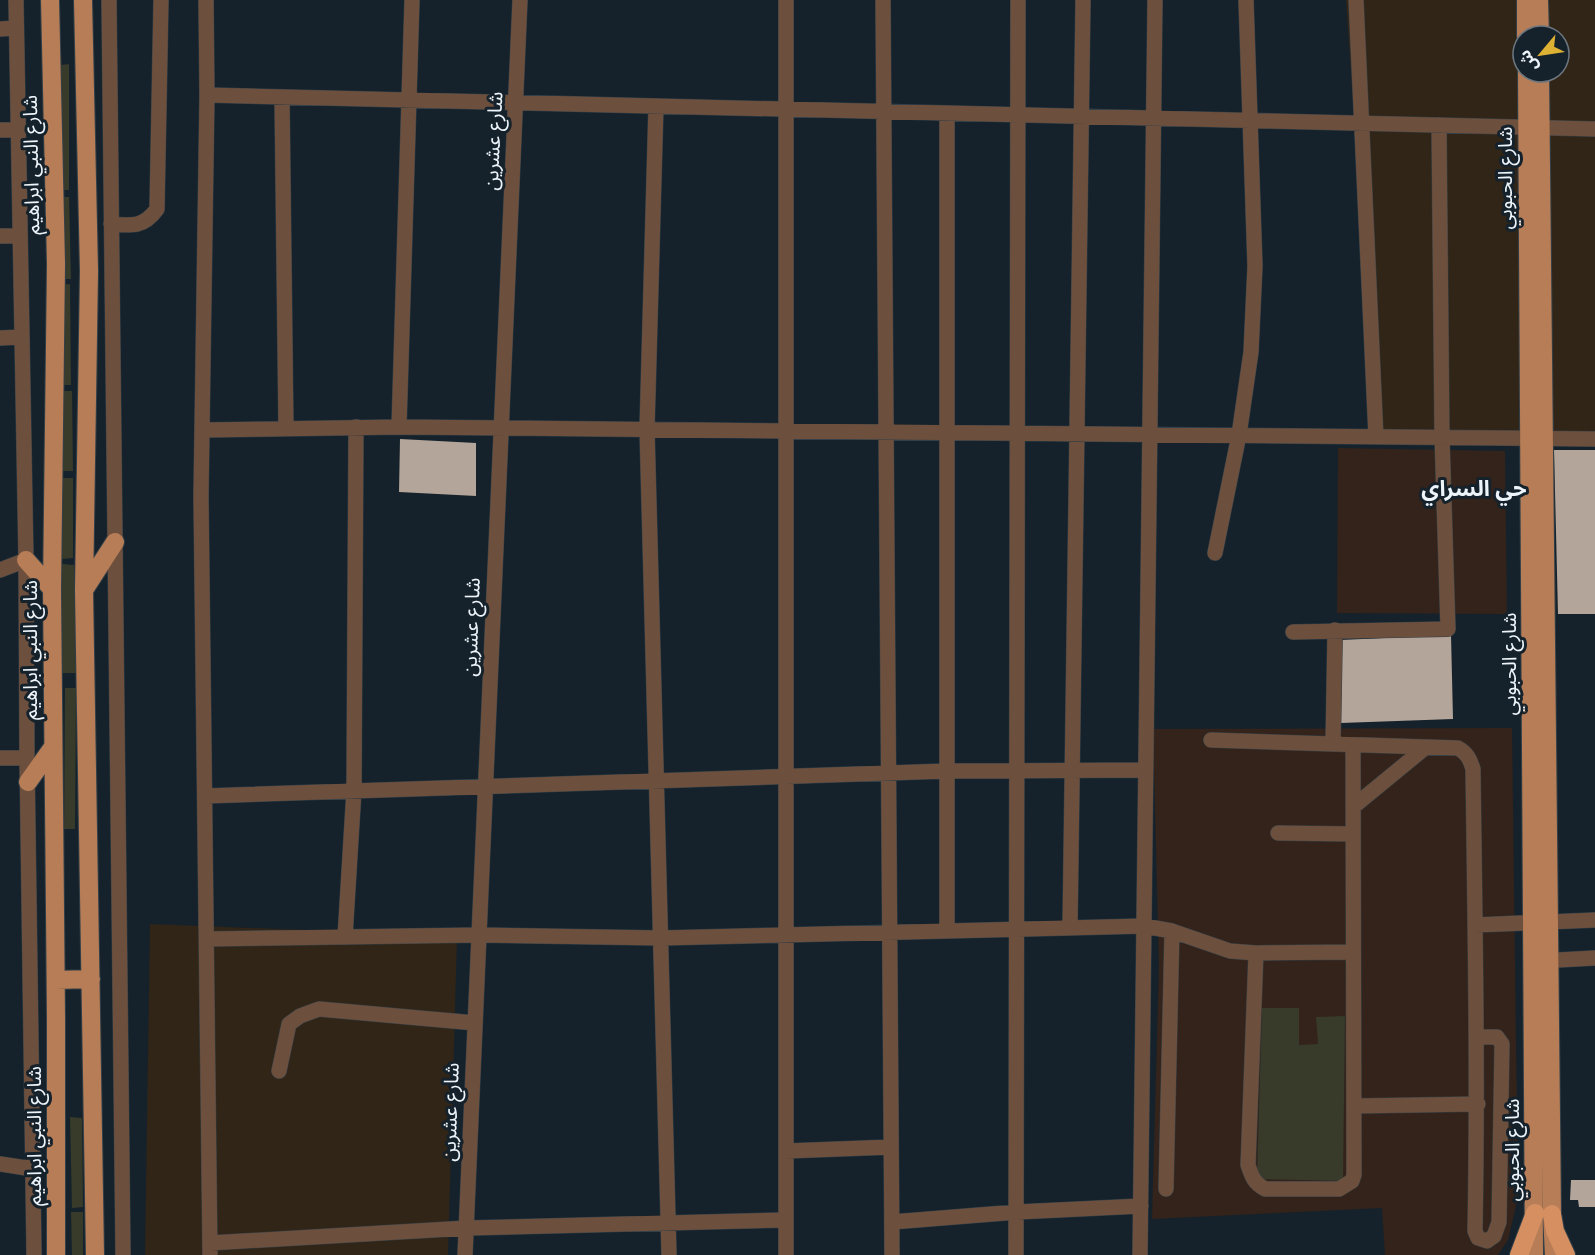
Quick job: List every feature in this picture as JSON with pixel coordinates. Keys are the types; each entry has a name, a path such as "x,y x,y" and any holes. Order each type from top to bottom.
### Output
{"highway":[{"path":"1520,1255 1543,1214 1566,1255"}],"main road":[{"path":"38,0 42,133 56,264"},
{"name":"شارع النبي ابراهيم","path":"50,0 56,264 52,589 56,1255"},
{"path":"83,0 89,272"},
{"path":"95,0 84,590 96,1255"},
{"path":"1526,0 1526,24"},
{"path":"1539,0 1540,24"},
{"name":"شارع الحبوبي","path":"1529,84 1534,127 1543,1214 1534,1255"},
{"name":"شارع الحبوبي","path":"1534,127 1539,84"},
{"path":"84,590 115,542"},
{"path":"26,560 52,589"},
{"path":"28,782 53,747"},
{"path":"56,980 91,979"},
{"path":"1543,1214 1554,1255"}],"street":[{"path":"16,0 26,560 34,1255"},
{"path":"109,0 123,1255"},
{"path":"111,224 132,226 149,220 158,209 161,0"},
{"path":"206,0 207,95 202,430 210,1249 467,1228 786,1220"},
{"path":"399,427 412,0"},
{"name":"شارع عشرين","path":"465,1255 520,0"},
{"path":"786,0 786,1255"},
{"path":"883,0 892,1255"},
{"path":"1016,1255 1018,0"},
{"path":"1070,928 1083,0"},
{"path":"1140,1255 1155,0"},
{"path":"1215,553 1239,435 1251,352 1255,266 1246,0"},
{"path":"1356,0 1376,437"},
{"path":"0,28 16,28"},
{"path":"207,95 1595,129"},
{"path":"282,97 286,429"},
{"path":"656,106 647,429 669,1255"},
{"path":"947,113 947,931"},
{"path":"1293,632 1448,629 1442,437 1439,125"},
{"path":"0,130 18,130"},
{"path":"0,236 20,236"},
{"path":"0,338 21,337"},
{"path":"345,937 354,790 356,427"},
{"path":"202,430 399,427 1595,439"},
{"path":"0,570 26,560"},
{"path":"1333,744 1335,630"},
{"path":"1211,740 1458,748 1471,760 1473,769 1476,1037 1478,1104 1475,1231 1478,1238 1487,1241 1494,1236 1499,1222 1502,1044 1497,1038 1476,1037"},
{"path":"1256,953 1248,1165 1252,1177 1256,1184 1265,1189 1339,1189 1352,1181 1354,1175 1353,745"},
{"path":"1353,807 1426,747"},
{"path":"0,758 27,758"},
{"path":"205,795 1017,769 1146,770"},
{"path":"1278,833 1353,834"},
{"path":"1475,925 1595,920"},
{"path":"207,939 479,935 661,938 1144,926 1172,931 1230,951 1353,952"},
{"path":"1166,1189 1172,931"},
{"path":"1541,961 1595,958"},
{"path":"279,1071 289,1024 300,1016 318,1009 475,1023"},
{"path":"1354,1106 1478,1104"},
{"path":"786,1151 891,1147"},
{"path":"0,1164 33,1169"},
{"path":"892,1222 1017,1212 1141,1206"}],"shaded area":[{"path":"1346,0 1595,0 1595,437 1375,429"},
{"path":"1338,448 1505,451 1507,614 1337,613"},
{"path":"1512,728 1518,1197 1508,1240 1498,1255 1385,1255 1382,1208 1152,1219 1159,966 1153,729"},
{"path":"150,924 457,936 448,1255 145,1255"}],"green space":[{"path":"69,64 69,190 60,190 61,65"},
{"path":"60,197 69,197 71,279 60,279"},
{"path":"70,284 71,385 60,385 60,285"},
{"path":"61,391 72,391 73,471 61,471"},
{"path":"62,478 73,478 73,558 62,559"},
{"path":"62,564 74,565 76,673 62,673"},
{"path":"65,688 76,688 75,829 64,829"},
{"path":"1262,1008 1299,1008 1299,1045 1318,1044 1316,1017 1345,1016 1343,1181 1257,1179"},
{"path":"70,1117 82,1118 83,1207 72,1208"},
{"path":"71,1212 83,1212 83,1255 72,1255"}],"building":[{"path":"400,439 476,443 476,496 399,492"},
{"path":"1554,450 1595,450 1595,614 1558,614"},
{"path":"1451,635 1453,719 1341,723 1340,640"},
{"path":"1571,1180 1595,1180 1595,1207 1579,1207 1578,1200 1570,1200"}],"district":[{"name":"حي السراي","path":"1474,488"}]}
